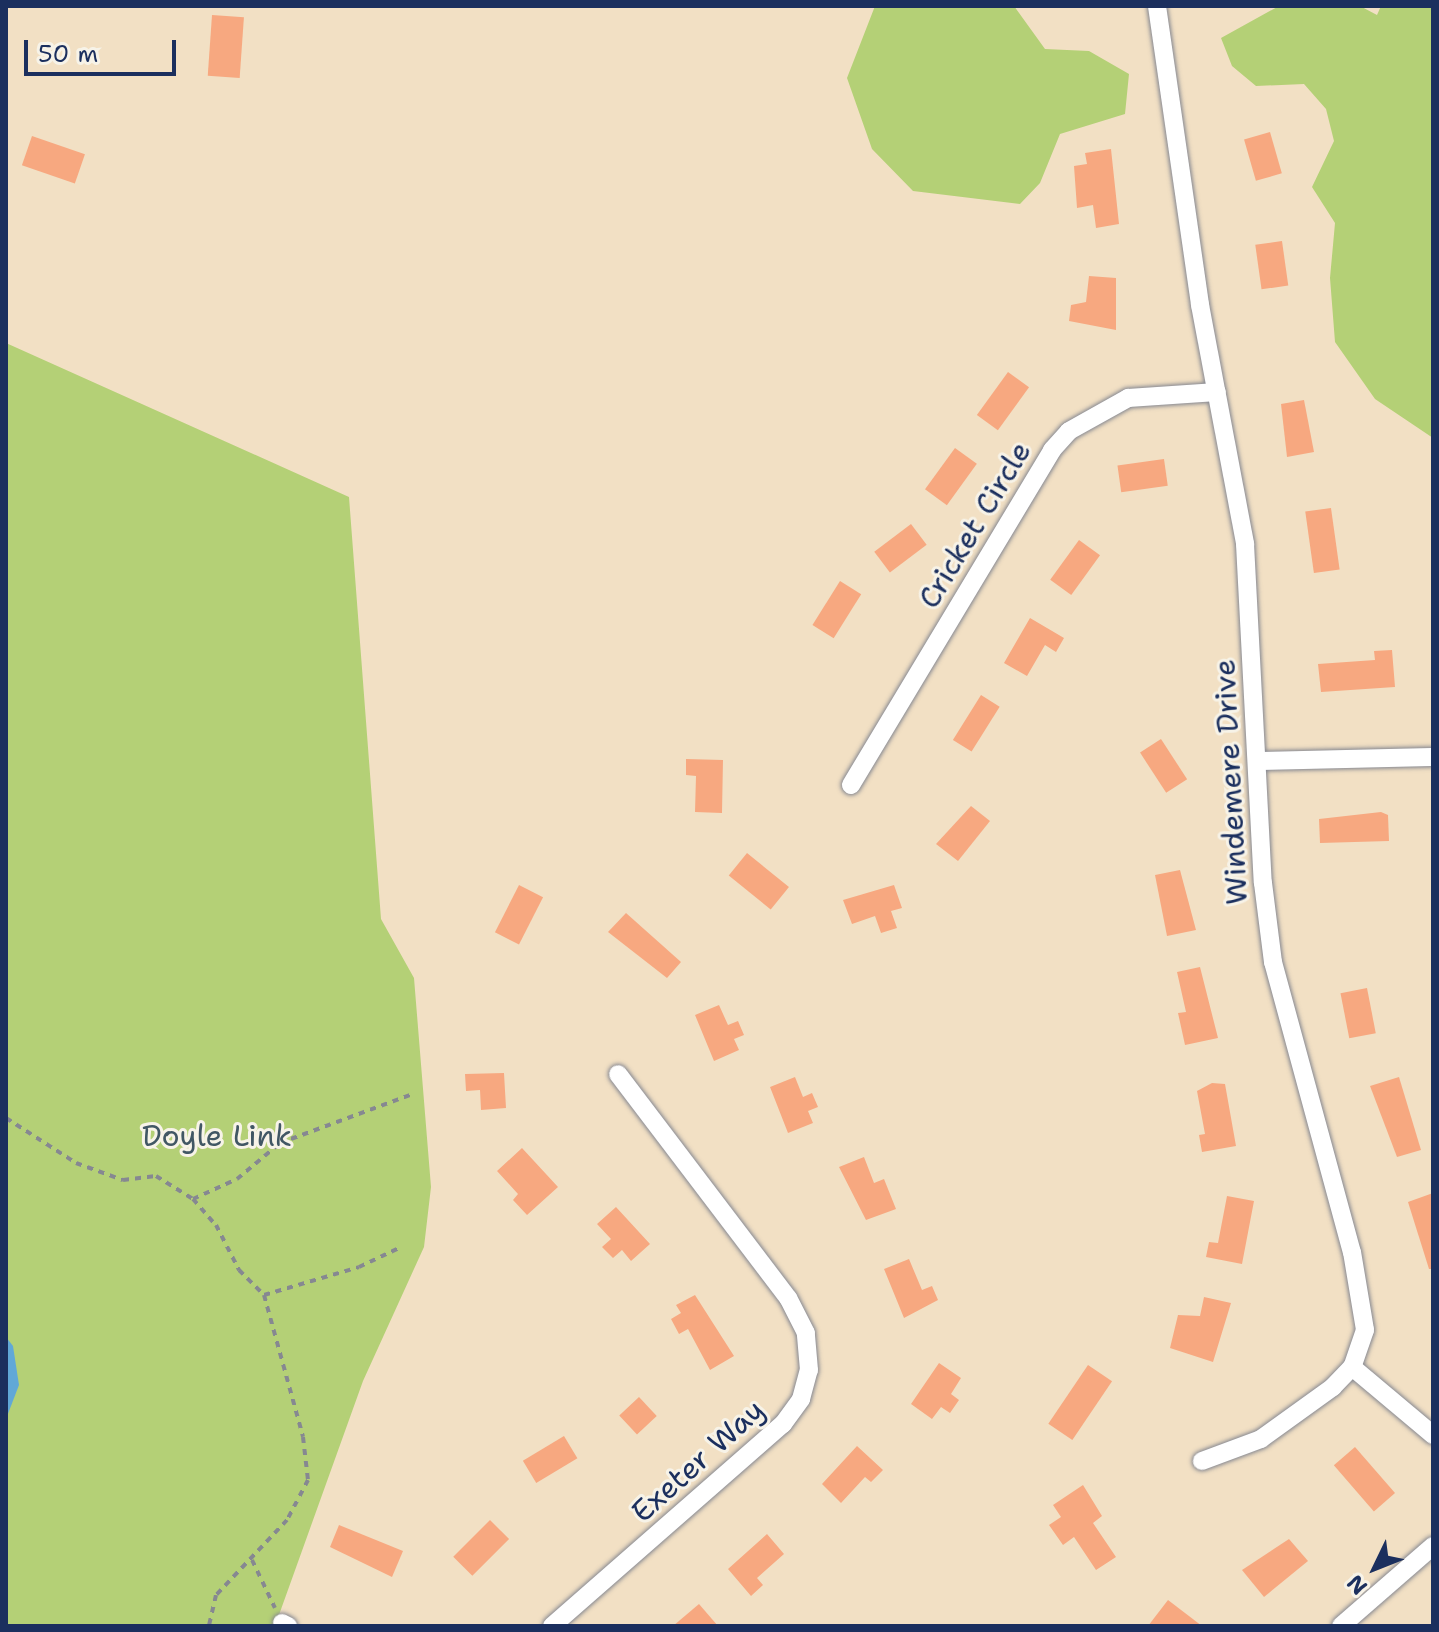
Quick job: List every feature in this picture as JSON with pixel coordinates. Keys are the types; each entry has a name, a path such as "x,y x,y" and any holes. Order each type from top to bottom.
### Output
{"street":[{"name":"Windemere Drive","path":"1157,6 1217,392 1245,544 1259,761 1263,883 1273,962 1362,1296 1364,1341 1352,1367"},
{"name":"Cricket Circle","path":"851,785 1052,450 1069,431 1128,398 1217,392"},
{"path":"1259,761 1433,757"},
{"name":"Exeter Way","path":"552,1626 783,1424 801,1399 809,1370 806,1333 788,1298 618,1074"},
{"path":"1202,1461 1261,1439 1352,1367 1433,1435"},
{"path":"1341,1626 1433,1546"}],"path":[{"path":"193,1199 237,1179 280,1143 410,1095"},
{"path":"6,1118 76,1163 123,1180 156,1176 193,1199 216,1225 239,1270 264,1295 303,1437 308,1480 287,1520 216,1595 209,1626"},
{"path":"264,1295 359,1267 399,1248"},
{"path":"252,1560 285,1624"}],"green space":[{"path":"875,6 1014,6 1045,49 1089,51 1129,74 1125,114 1060,134 1040,183 1020,204 913,191 872,149 847,78"},
{"path":"1279,6 1360,6 1377,15 1381,6 1433,6 1433,438 1375,399 1335,342 1330,278 1335,223 1312,187 1334,141 1326,109 1304,84 1256,86 1232,66 1221,38"},
{"name":"Doyle Link","path":"6,343 349,497 381,919 414,978 431,1187 424,1247 363,1381 275,1626 6,1626"}],"water":[{"path":"6,1337 13,1346 19,1385 6,1419"}],"building":[{"path":"212,15 244,17 240,78 208,76"},
{"path":"1270,132 1282,173 1256,181 1244,139"},
{"path":"32,136 85,154 75,184 22,165"},
{"path":"1111,149 1119,224 1096,228 1093,205 1077,208 1074,166 1087,164 1085,153"},
{"path":"1282,241 1288,286 1262,289 1255,245"},
{"path":"1089,276 1116,278 1116,330 1069,321 1071,305 1086,302"},
{"path":"1008,372 1029,387 998,430 977,415"},
{"path":"1304,400 1314,452 1287,457 1281,404"},
{"path":"955,448 977,464 947,505 925,489"},
{"path":"1164,459 1168,486 1121,492 1117,466"},
{"path":"1331,508 1340,569 1314,573 1305,512"},
{"path":"911,524 927,545 890,572 874,552"},
{"path":"1079,540 1100,555 1071,595 1050,580"},
{"path":"840,581 861,594 834,638 812,625"},
{"path":"1030,618 1064,638 1056,652 1045,645 1027,676 1004,663"},
{"path":"1392,650 1395,687 1321,692 1318,664 1375,660 1374,651"},
{"path":"981,695 1000,707 972,752 953,740"},
{"path":"1161,739 1187,779 1166,793 1140,753"},
{"path":"686,759 723,760 722,813 695,812 696,776 686,775"},
{"path":"971,806 990,821 958,861 936,844"},
{"path":"1381,812 1388,815 1389,841 1320,843 1319,819"},
{"path":"747,853 789,887 771,910 729,876"},
{"path":"1180,870 1196,930 1167,936 1155,875"},
{"path":"519,885 543,897 519,944 495,932"},
{"path":"894,885 902,908 891,911 897,928 881,933 875,916 852,924 843,900"},
{"path":"626,913 681,962 667,978 608,932"},
{"path":"1200,967 1218,1038 1185,1045 1178,1013 1186,1012 1177,972"},
{"path":"1367,988 1376,1033 1349,1038 1340,993"},
{"path":"719,1005 728,1025 738,1021 744,1035 734,1039 739,1050 714,1061 695,1015"},
{"path":"504,1073 506,1108 481,1110 480,1090 466,1091 465,1074"},
{"path":"795,1077 803,1097 812,1093 818,1107 808,1111 813,1123 788,1133 770,1087"},
{"path":"1399,1077 1421,1150 1397,1157 1370,1086"},
{"path":"1212,1083 1225,1084 1236,1146 1202,1152 1199,1135 1205,1134 1197,1091"},
{"path":"522,1148 558,1187 527,1215 513,1200 518,1194 497,1171"},
{"path":"864,1157 874,1183 884,1179 896,1209 866,1220 839,1167"},
{"path":"1433,1193 1433,1269 1429,1269 1408,1202"},
{"path":"1227,1196 1254,1201 1242,1264 1206,1257 1209,1242 1218,1243"},
{"path":"616,1207 650,1244 631,1261 622,1250 613,1258 602,1247 611,1239 597,1224"},
{"path":"909,1259 922,1290 932,1286 938,1300 904,1318 884,1269"},
{"path":"695,1295 734,1356 710,1370 688,1329 679,1334 671,1319 681,1313 676,1305"},
{"path":"1204,1297 1231,1303 1213,1362 1170,1348 1178,1315 1200,1316"},
{"path":"939,1363 961,1378 951,1394 959,1400 950,1413 941,1407 932,1419 911,1404"},
{"path":"1088,1365 1112,1381 1072,1440 1048,1424"},
{"path":"639,1397 657,1416 637,1434 619,1415"},
{"path":"564,1436 577,1458 536,1483 523,1461"},
{"path":"857,1446 883,1470 871,1482 865,1477 841,1503 822,1484"},
{"path":"1355,1447 1395,1493 1374,1511 1334,1465"},
{"path":"1083,1485 1102,1516 1093,1523 1116,1557 1096,1570 1074,1537 1063,1545 1049,1525 1061,1517 1053,1505"},
{"path":"490,1520 509,1539 472,1576 453,1557"},
{"path":"339,1525 403,1551 392,1577 330,1547"},
{"path":"767,1534 784,1554 757,1578 763,1585 751,1596 728,1569"},
{"path":"1289,1539 1308,1561 1264,1597 1242,1570"},
{"path":"1168,1600 1202,1626 1148,1626"},
{"path":"699,1604 718,1626 673,1626"}]}
